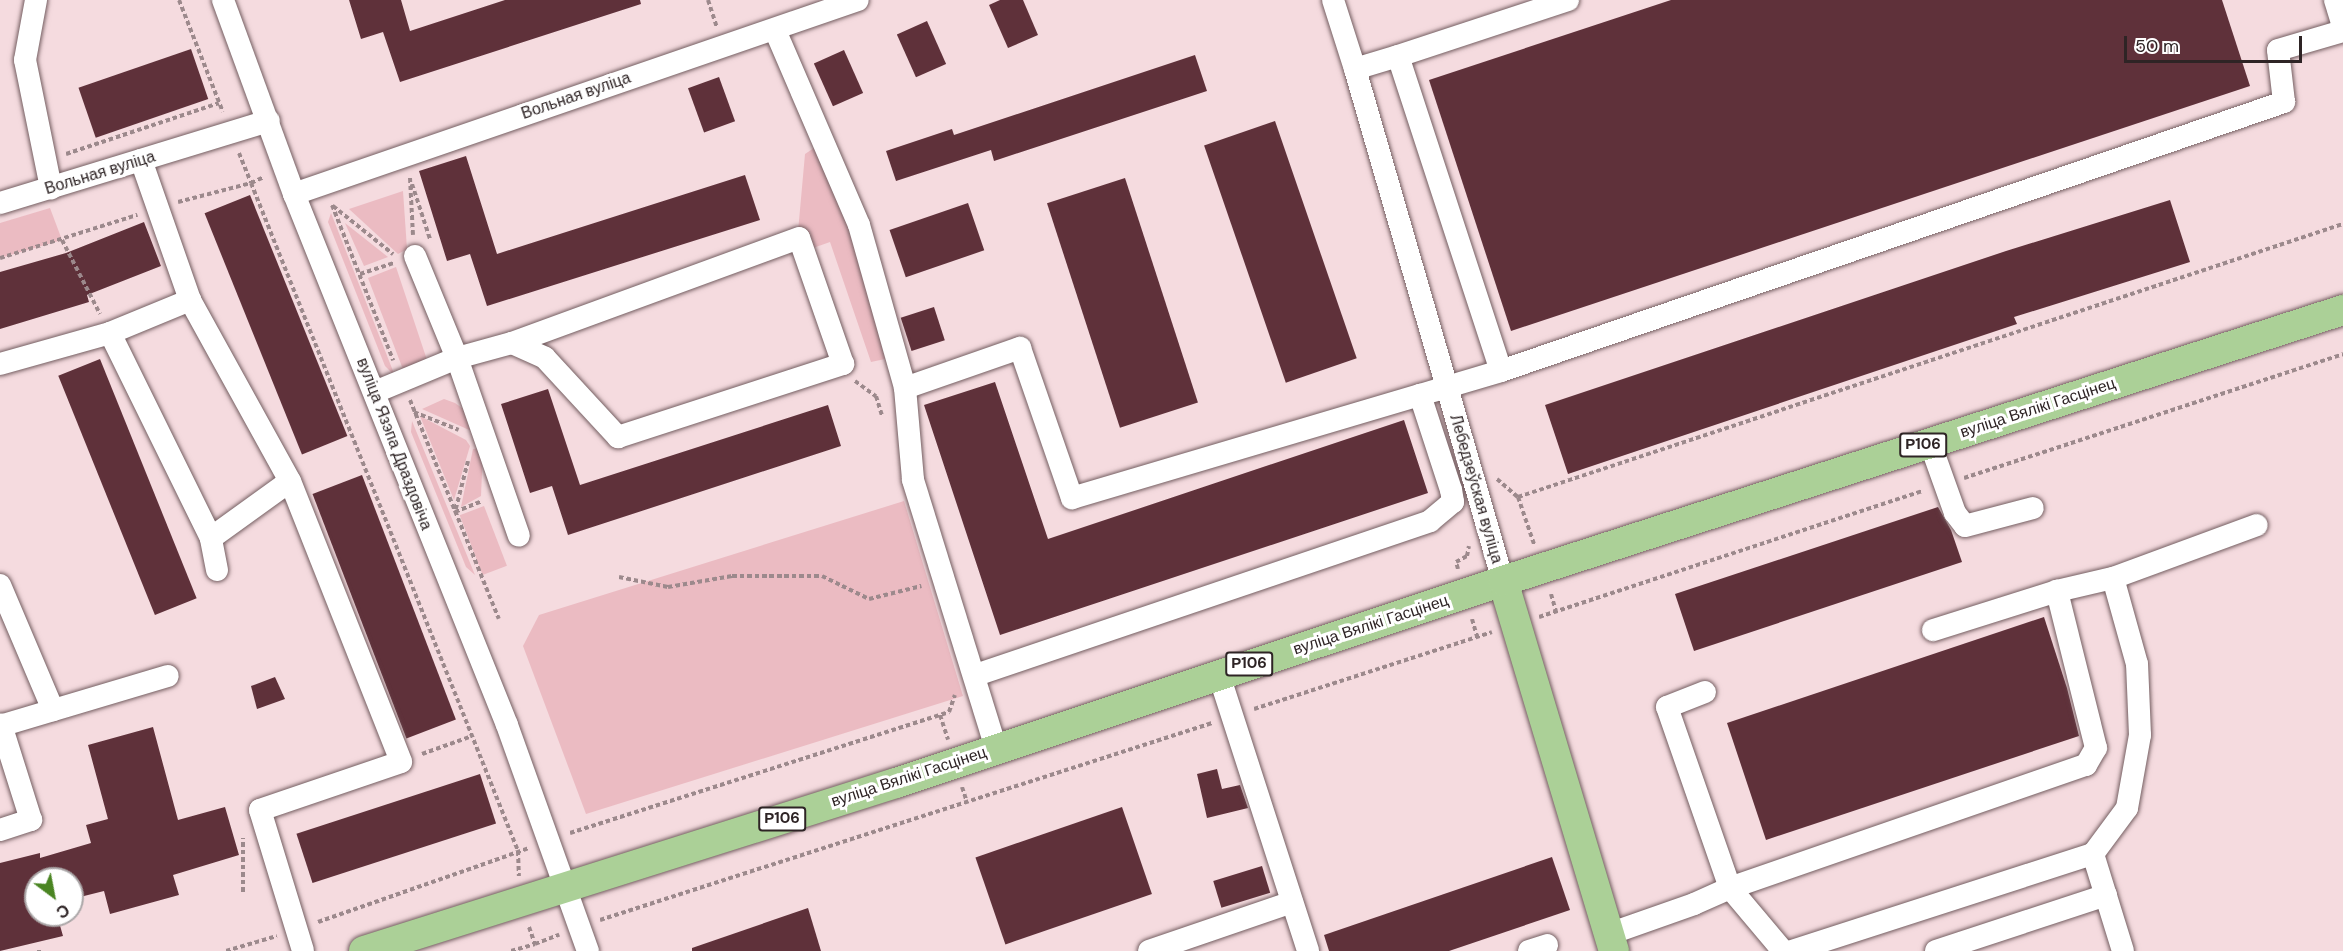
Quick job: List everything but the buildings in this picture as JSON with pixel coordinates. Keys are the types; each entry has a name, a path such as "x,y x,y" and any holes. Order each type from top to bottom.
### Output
{"main road":[{"name":"вуліца Вялікі Гасцінец","path":"364,951 896,783 1503,581 2343,310"},
{"name":"Лебедзеўская вуліца","path":"1503,581 1611,943"}],"street":[{"path":"36,0 24,60 51,188"},
{"name":"вуліца Язэпа Драздовіча","path":"223,0 294,194 507,725 567,887 588,951"},
{"name":"Вольная вуліца","path":"294,194 858,0"},
{"name":"Лебедзеўская вуліца","path":"1333,0 1503,581"},
{"path":"1355,69 1568,0"},
{"path":"905,388 1020,348 1072,498 1501,371 2284,102 2278,50 2343,29 2335,0"},
{"path":"775,30 859,225 905,388 913,480 976,675 996,748"},
{"path":"1398,56 1501,371"},
{"name":"Вольная вуліца","path":"0,203 269,121"},
{"path":"141,160 190,300 290,481 401,762 260,810 300,941"},
{"path":"375,392 457,358 512,343 799,238 843,364 618,436 545,358 512,343"},
{"path":"415,256 457,358 479,439 519,536"},
{"path":"0,364 110,333 190,300"},
{"path":"110,333 210,538 217,570"},
{"path":"976,675 1430,521 1452,502 1451,490 1420,395"},
{"path":"1930,443 1955,513 1965,526 2033,508"},
{"path":"210,538 290,481"},
{"path":"1933,630 2057,591 2113,578 2257,525"},
{"path":"1792,951 2093,854 2127,808 2140,735 2137,663 2113,578"},
{"path":"0,585 53,710"},
{"path":"1611,943 1730,888 2086,765 2096,747 2057,591"},
{"path":"1219,675 1308,951"},
{"path":"0,830 31,820 1,725 168,676"},
{"path":"1706,692 1667,707 1730,888 1783,951"},
{"path":"2093,854 2123,951"},
{"path":"1936,951 2106,896"},
{"path":"1149,951 1292,902"}],"path":[{"path":"46,165 84,147 219,103 179,0"},
{"path":"399,182 410,178"},
{"path":"410,178 434,249 415,256 410,178"},
{"path":"0,258 62,240 158,207 251,183 518,851 300,941 226,951"},
{"path":"315,186 333,206 401,261 360,274"},
{"path":"333,206 344,202"},
{"path":"333,206 499,619"},
{"path":"62,240 110,333"},
{"path":"414,412 479,439 455,512"},
{"path":"455,512 503,493"},
{"path":"619,577 668,587 732,576 822,576 869,599 945,580"},
{"path":"580,926 1515,624"},
{"path":"401,762 472,736"},
{"path":"511,951 535,944"}],"shaded area":[{"path":"814,148 851,221 885,359 871,362 830,242 796,254 805,154"},
{"path":"403,191 407,249 398,254 349,209"},
{"path":"50,208 62,240 0,258 0,223"},
{"path":"331,213 395,376 385,366 328,222"},
{"path":"345,223 388,257 364,266"},
{"path":"396,267 428,363 404,372 368,278"},
{"path":"444,399 466,411 476,433 422,409"},
{"path":"420,416 466,440 470,446 454,500"},
{"path":"412,421 475,575 466,567 411,432"},
{"path":"483,448 481,496 461,507 473,449"},
{"path":"904,501 963,696 586,814 523,646 539,615"},
{"path":"484,506 507,566 483,575 460,515"}]}
